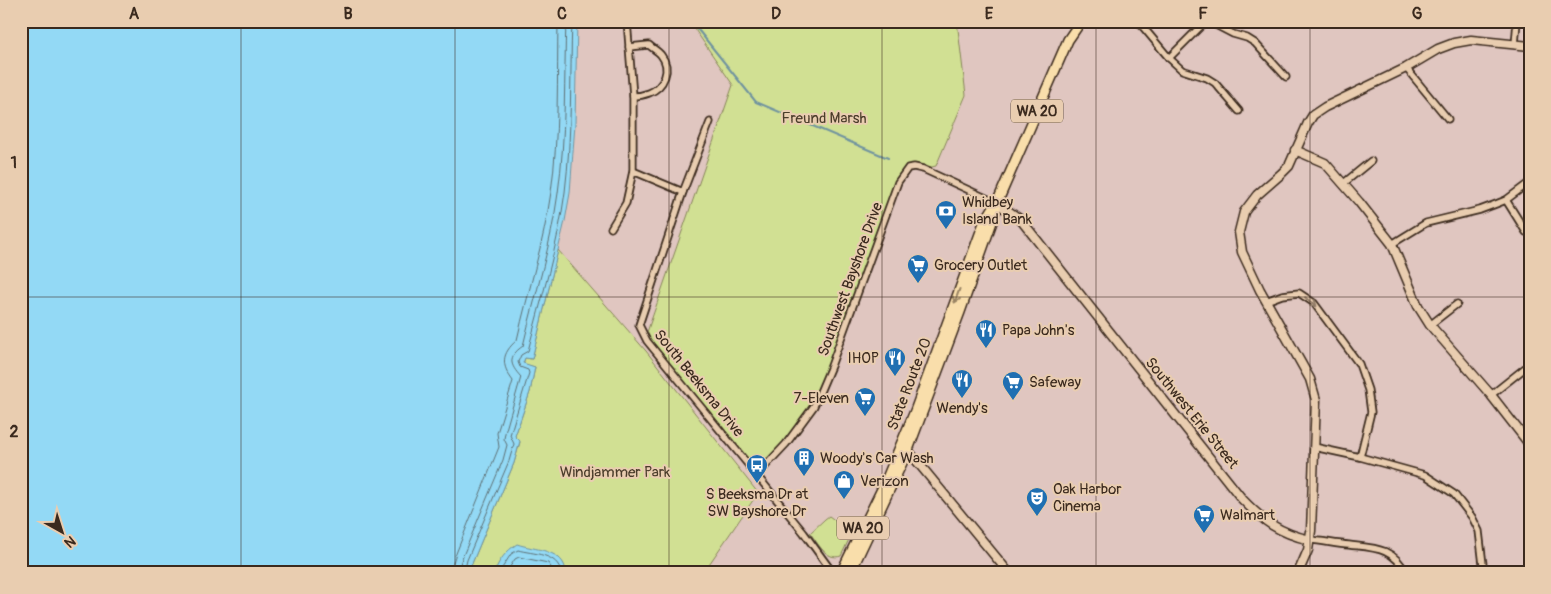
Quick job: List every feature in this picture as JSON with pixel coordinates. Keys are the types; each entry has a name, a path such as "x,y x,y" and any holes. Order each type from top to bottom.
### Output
{"main road":[{"name":"State Route 20","path":"840,573 885,483 904,438 984,223 997,203 1068,40 1081,21"},
{"name":"State Route 20","path":"908,450 966,294 997,203"},
{"name":"WA 20","path":"850,573 908,450"}],"street":[{"path":"612,228 626,203 632,171 633,96 626,21"},
{"path":"1138,21 1169,58 1182,70 1208,78 1215,83 1240,111"},
{"path":"1169,58 1207,21 1255,43 1286,77"},
{"path":"1515,44 1517,21"},
{"path":"1298,573 1306,556 1310,540 1316,400 1313,385 1266,301 1242,252 1240,242 1241,222 1244,212 1250,202 1289,166 1308,123 1313,115 1319,111 1406,68 1446,45 1471,40 1530,46"},
{"path":"629,47 649,45 661,55 668,68 658,87 648,94 633,96"},
{"path":"1406,68 1448,119"},
{"path":"632,171 683,192 710,122"},
{"path":"1295,150 1325,163 1392,244 1418,306 1430,325 1491,395 1530,445"},
{"path":"1344,184 1371,161"},
{"name":"Southwest Bayshore Drive","path":"757,475 786,444 814,406 831,366 898,182 908,168 923,169 997,203"},
{"path":"1392,244 1426,223 1480,210 1506,200 1530,182"},
{"name":"South Beeksma Drive","path":"683,192 639,325 647,341 757,475 833,573"},
{"path":"1506,200 1526,232"},
{"name":"Southwest Erie Street","path":"997,203 1021,220 1242,499 1257,514 1270,525 1287,534 1310,540 1374,547 1389,553 1398,561 1406,573"},
{"path":"1266,301 1282,294 1299,293 1314,302 1359,364 1368,390 1371,412 1360,457"},
{"path":"1430,325 1457,304"},
{"path":"1491,395 1530,364"},
{"path":"904,438 905,447 1008,573"},
{"path":"1314,448 1360,457 1425,475 1454,494 1472,517 1479,531 1484,573"},
{"name":"South Beeksma Drive","path":"829,566 840,573"}],"green space":[{"name":"Freund Marsh","path":"689,21 957,21 966,95 936,166 923,169 914,167 902,175 814,406 757,475 645,338 733,85"},
{"name":"Windjammer Park","path":"558,250 646,351 758,493 703,573 468,573 514,463 520,442 515,436 530,392 535,367 523,364 525,358 532,359"},
{"path":"829,516 852,533 841,556 836,557 827,554 810,533"}],"water":[{"path":"21,21 577,21 575,124 570,193 565,221 532,359 525,358 523,363 535,367 530,392 515,436 520,441 514,463 468,573 21,573"},
{"path":"517,544 540,549 555,555 564,565 566,573 494,573 503,556"}],"waterway":[{"path":"691,21 756,102 888,158"}],"place":[{"name":"Whidbey Island Bank","path":"946,230"},
{"name":"Grocery Outlet","path":"918,284"},
{"name":"Papa John's","path":"986,349"},
{"name":"IHOP","path":"895,377"},
{"name":"Wendy's","path":"962,399"},
{"name":"Safeway","path":"1013,401"},
{"name":"7-Eleven","path":"865,417"},
{"name":"Woody's Car Wash","path":"804,477"},
{"name":"S Beeksma Dr at SW Bayshore Dr","path":"757,484"},
{"name":"Verizon","path":"844,500"},
{"name":"Oak Harbor Cinema","path":"1037,517"},
{"name":"Walmart","path":"1204,534"}]}
